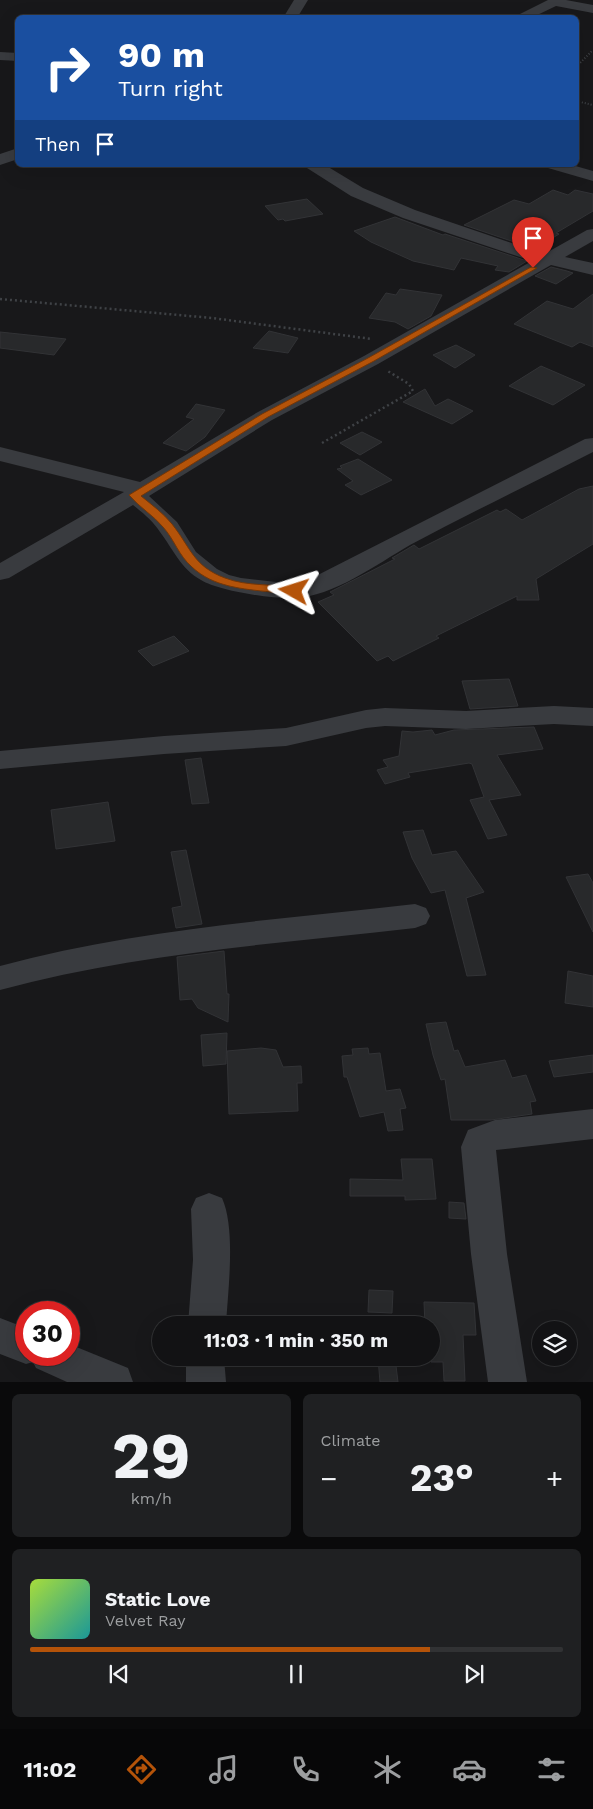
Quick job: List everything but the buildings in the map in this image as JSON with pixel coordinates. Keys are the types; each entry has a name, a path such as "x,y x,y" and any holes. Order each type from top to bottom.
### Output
{"street":[{"path":"292,15 301,0"},
{"path":"525,15 555,1 593,9"},
{"path":"0,56 15,57"},
{"path":"0,160 15,154"},
{"path":"317,167 357,192 391,208 521,252 593,269"},
{"path":"561,167 593,176"},
{"path":"0,573 139,493 265,416 371,360 593,234"},
{"path":"0,454 89,475 139,493 144,501 169,527 195,565 208,574 222,581 241,585 294,591 306,590 329,580 403,540 593,444"},
{"path":"0,760 286,736 366,719 466,720 554,715 593,717"},
{"path":"0,978 47,965 140,948 265,935 349,922 415,916"},
{"path":"508,1382 488,1254 478,1147 480,1140 495,1135 593,1124"},
{"path":"208,1316 211,1260 209,1209"},
{"path":"0,1336 15,1342"},
{"path":"76,1366 114,1382"},
{"path":"205,1366 206,1382"}],"path":[{"path":"579,64 593,50"},
{"path":"579,102 593,105"},
{"path":"0,299 212,318 401,342"},
{"path":"322,443 413,391 409,384 371,360"}],"route":[{"path":"294,591 241,585 222,581 208,574 195,565 169,527 155,512 144,501 134,495 303,394 371,360 533,268"}]}
